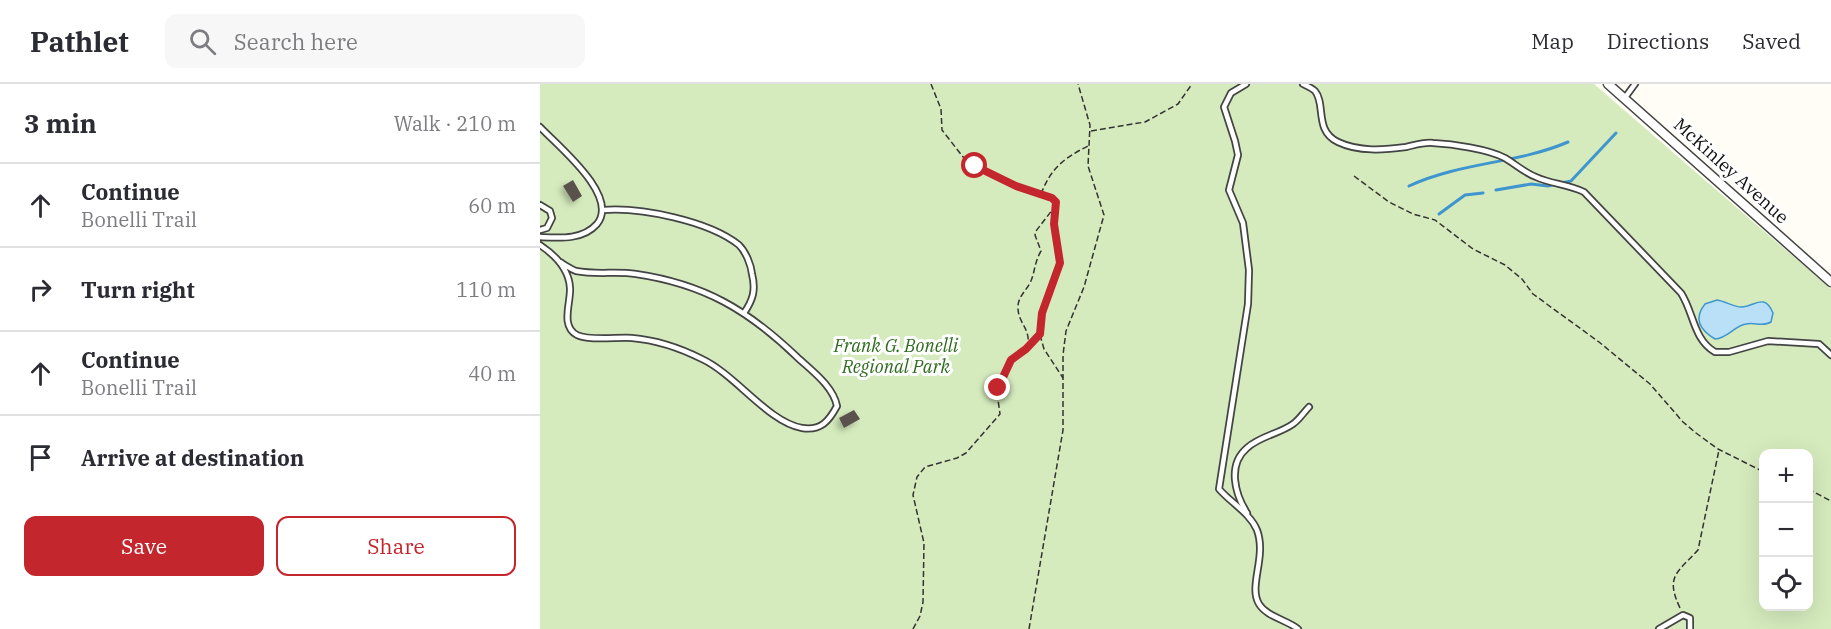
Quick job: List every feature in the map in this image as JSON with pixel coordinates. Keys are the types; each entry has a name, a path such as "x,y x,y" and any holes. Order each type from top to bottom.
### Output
{"street":[{"name":"McKinley Avenue","path":"1608,84 1831,282"}],"lane":[{"path":"1246,84 1231,93 1224,107 1238,155 1229,190 1243,223 1249,270 1248,304 1219,489 1250,518"},
{"path":"1303,84 1314,90 1320,101 1319,111 1322,122 1329,136 1336,142 1377,150 1432,142 1480,150 1503,157 1536,177 1584,192 1681,293 1702,342 1715,352 1729,352 1768,341 1819,344 1831,355"},
{"path":"1624,99 1635,84"},
{"path":"540,127 588,177 599,193 603,210 600,220 590,232 577,236 540,237"},
{"path":"540,205 550,211 552,218 547,228 540,230"},
{"path":"603,210 633,211 690,222 729,238 741,247 748,259 754,287 753,298 744,313"},
{"path":"540,245 552,252 566,272 570,288 567,322 577,335 632,338 686,351 720,369 778,417 792,425 814,429 826,424 837,406 835,396 830,389 777,337 744,313 710,295 674,281 634,273 575,271 560,262"},
{"path":"1298,629 1265,611 1258,603 1255,589 1261,561 1261,544 1257,530 1243,507 1235,483 1235,471 1246,449 1293,424 1309,407"},
{"path":"1659,629 1683,615 1690,618 1690,629"}],"path":[{"path":"931,84 940,109 942,130 967,162 1016,186 1054,200 1056,206 1054,224 1060,263 1042,313 1040,334 1044,349 1062,378"},
{"path":"1029,629 1064,430 1062,378 1066,331 1084,287 1104,215 1088,166 1090,125 1078,84"},
{"path":"1090,132 1145,122 1178,104 1192,84"},
{"path":"1040,195 1062,160 1089,146"},
{"path":"1354,176 1389,202 1413,214 1436,220 1473,249 1504,265 1522,279 1533,294 1599,342 1650,384 1683,422 1718,448 1759,469"},
{"path":"1028,347 1029,334 1019,315 1018,305 1020,296 1031,280 1033,267 1041,251 1035,235 1036,231 1056,206"},
{"path":"913,629 920,616 923,602 924,543 913,495 919,473 925,467 961,456 971,449 1001,410 997,393 1007,365 1040,334"},
{"path":"1683,615 1674,596 1673,582 1675,575 1701,545 1702,528 1719,454 1718,448"},
{"path":"1813,491 1831,501"}],"green space":[{"name":"Frank G. Bonelli Regional Park","path":"540,84 1594,84 1831,289 1831,629 540,629"}],"water":[{"path":"1717,300 1741,307 1759,302 1766,303 1773,313 1771,322 1742,325 1724,337 1715,339 1702,328 1699,315 1705,304"}],"building":[{"path":"573,180 582,196 573,202 563,186"},
{"path":"854,410 860,419 844,428 839,418"}],"waterway":[{"path":"1496,190 1531,184 1548,186 1571,181 1616,133"},
{"path":"1409,186 1448,172 1529,155 1568,142"},
{"path":"1439,214 1465,195 1483,193"}],"route":[{"path":"975,166 1028,191 1052,198 1056,202 1054,224 1060,263 1042,313 1040,334 1007,365 998,388"}]}
